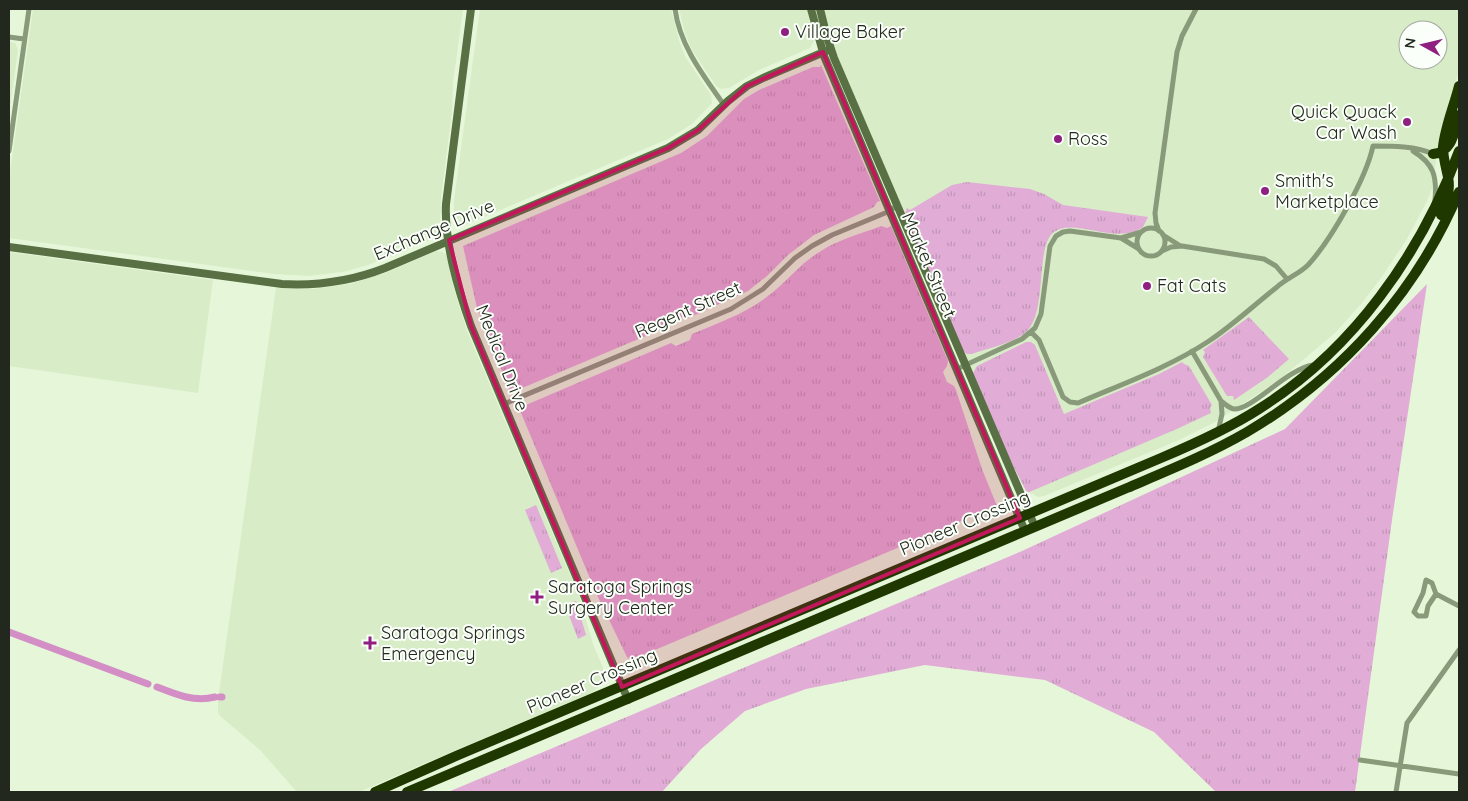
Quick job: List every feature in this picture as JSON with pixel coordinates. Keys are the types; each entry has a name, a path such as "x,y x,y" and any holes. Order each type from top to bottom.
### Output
{"highway":[{"path":"1381,320 1446,205 1448,194 1443,151 1446,132 1459,86"},
{"path":"1433,154 1443,151 1450,144 1459,116"},
{"name":"Pioneer Crossing","path":"375,792 441,762 1025,516 1217,432 1272,400 1316,365 1345,337 1378,299 1409,256 1434,210 1446,173 1459,151"},
{"name":"Pioneer Crossing","path":"407,792 1201,456 1262,423 1294,402 1324,378 1352,352 1381,320 1427,254 1459,192"}],"street":[{"path":"9,151 28,9"},
{"name":"Medical Drive","path":"471,9 446,197 449,240 467,314 628,700"},
{"path":"675,9 686,46 696,65 724,105"},
{"name":"Market Street","path":"811,9 890,211 957,369 1025,516 1036,527"},
{"name":"Market Street","path":"820,9 827,50 897,205 965,364 1025,516 1025,531"},
{"path":"1139,249 1137,240 1153,220 1155,213 1177,52 1182,36 1196,9"},
{"path":"9,37 24,39"},
{"name":"Exchange Drive","path":"9,246 274,283 335,282 385,268 668,148 698,130 734,96 754,82 827,50"},
{"path":"1031,332 1039,340 1063,397 1073,403 1078,402 1157,370 1192,351 1233,324 1287,279 1307,266 1333,231 1364,173 1373,146 1423,150 1439,158 1446,173"},
{"path":"1410,149 1428,162 1434,173 1436,182 1434,210"},
{"name":"Regent Street","path":"504,404 731,309 762,290 795,258 812,246 832,235 890,211 897,205"},
{"path":"1155,213 1156,223 1165,243 1162,251"},
{"path":"1121,238 1152,228 1171,242 1182,246 1264,259 1276,266 1287,279"},
{"path":"957,369 1022,339 1038,324 1050,246 1056,236 1062,232 1070,231 1121,238 1139,249 1143,254 1150,256 1171,247 1182,246"},
{"path":"1192,351 1220,401 1222,414 1217,432"},
{"path":"1220,401 1231,408 1239,408 1261,396 1294,371 1316,365"},
{"path":"1436,594 1428,606 1426,616 1418,616 1414,612 1423,593 1426,580 1432,583 1436,594 1459,606"},
{"path":"1396,792 1407,723 1458,656 1459,650"},
{"path":"1360,760 1459,774"}],"highlighted area":[{"path":"823,52 1020,518 622,687 471,326 449,240 668,148 698,130 747,86"}],"shaded area":[{"path":"33,9 463,9 441,197 440,234 435,238 368,265 343,272 308,276 274,274 9,238 9,179"},
{"path":"480,9 671,9 680,44 686,58 711,95 712,103 692,124 668,139 465,225 459,224 454,218 454,200"},
{"path":"679,9 807,9 814,41 810,48 759,70 729,88 721,89 716,86 692,50 685,33"},
{"path":"823,9 1459,9 1459,70 1438,149 1432,188 1407,239 1361,304 1335,333 1279,380 1215,422 1179,440 1038,497 1027,491 1001,439 838,58"},
{"path":"9,42 15,43 18,50 9,115"},
{"path":"436,251 443,252 446,255 467,331 579,596 593,644 603,668 603,680 593,692 359,792 297,792 260,750 220,716 218,712 218,700 276,288 313,289 350,284 385,273"},
{"path":"9,252 213,280 198,393 9,366"}],"green space":[{"path":"821,65 880,201 874,207 814,235 788,255 767,276 748,291 686,319 680,316 666,322 664,328 660,330 515,391 510,391 477,308 463,246 681,153 707,136 744,99 759,90"},
{"path":"967,182 1030,189 1044,194 1063,205 1148,217 1143,227 1121,234 1073,228 1062,228 1054,232 1048,240 1044,251 1037,311 1032,324 1025,333 1013,340 967,354 962,350 905,214 907,208 910,210 952,185"},
{"path":"881,226 887,228 891,226 948,361 943,372 947,382 954,386 956,390 982,469 997,506 631,660 627,657 596,593 519,408 671,343 676,346 690,340 692,334 731,318 759,302 775,291 813,256 828,247"},
{"path":"1427,284 1392,520 1355,792 1216,792 1154,732 1045,680 925,665 806,689 745,711 701,749 662,792 448,792 1022,551 1285,429"},
{"path":"1249,317 1289,359 1268,377 1234,400 1233,396 1227,396 1203,357 1205,352 1203,350"},
{"path":"1026,342 1031,342 1035,345 1064,414 1159,374 1182,362 1189,366 1212,405 1210,408 1211,413 1027,493 1007,454 973,373 977,366"},
{"path":"536,505 562,568 551,573 525,510"},
{"path":"576,601 586,635 578,639 565,605"}],"waterway":[{"path":"9,632 148,684"},
{"path":"157,687 193,698 215,697"}],"place":[{"name":"Village Baker","path":"785,32"},
{"name":"Quick Quack Car Wash","path":"1407,122"},
{"name":"Ross","path":"1058,139"},
{"name":"Smith's Marketplace","path":"1265,191"},
{"name":"Fat Cats","path":"1147,286"},
{"name":"Saratoga Springs Surgery Center","path":"537,597"},
{"name":"Saratoga Springs Emergency","path":"370,643"}]}
